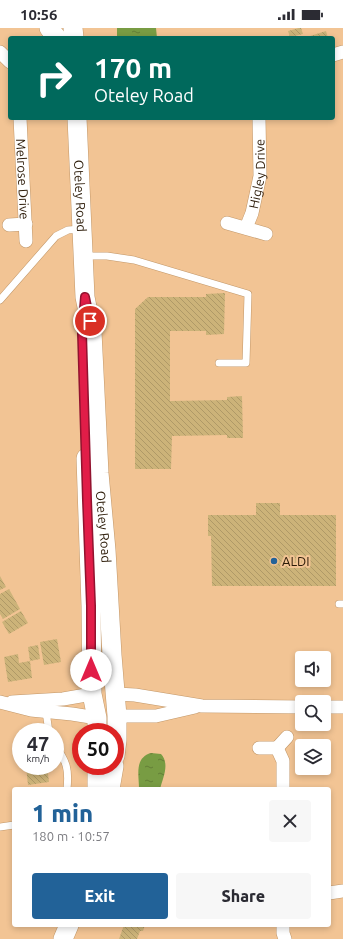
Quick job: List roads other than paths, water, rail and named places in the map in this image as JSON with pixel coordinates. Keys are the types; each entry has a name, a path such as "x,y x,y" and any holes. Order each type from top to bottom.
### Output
{"main road":[{"path":"49,28 55,36"},
{"path":"70,120 79,155"},
{"name":"Oteley Road","path":"77,120 84,256 85,297 82,333 91,606 92,694 97,723"},
{"name":"Oteley Road","path":"85,297 92,332 99,473 106,550 117,723"},
{"path":"92,694 116,694"},
{"path":"101,723 117,716"},
{"path":"97,775 97,787"},
{"path":"110,787 112,775"},
{"path":"63,939 68,927"}],"street":[{"path":"0,52 8,60"},
{"name":"Melrose Drive","path":"20,120 26,241"},
{"name":"Higley Drive","path":"246,228 252,213 260,176 259,120"},
{"name":"Higley Drive","path":"227,223 266,234"},
{"path":"9,225 26,224"},
{"path":"2,703 63,699 92,694"},
{"path":"116,694 135,695 202,706 295,706"},
{"path":"2,703 31,710 72,714 92,723"},
{"path":"117,716 156,716 202,706"},
{"path":"331,707 343,707"},
{"path":"259,748 277,748 287,737"},
{"path":"277,748 283,761 282,787"},
{"path":"331,893 343,892"},
{"path":"283,927 285,939"}],"lane":[{"path":"0,300 56,236 68,230 82,229"},
{"path":"84,256 107,256 134,260 248,294 246,363 219,363"},
{"path":"46,712 48,723"},
{"path":"64,760 68,776 67,787"},
{"path":"0,827 12,825"}],"water":[{"path":"117,28 156,28 157,36 117,36"},
{"path":"151,753 161,754 164,758 165,771 161,787 139,787 138,773 140,763 146,755"}],"place":[{"name":"ALDI","path":"274,561"}]}
